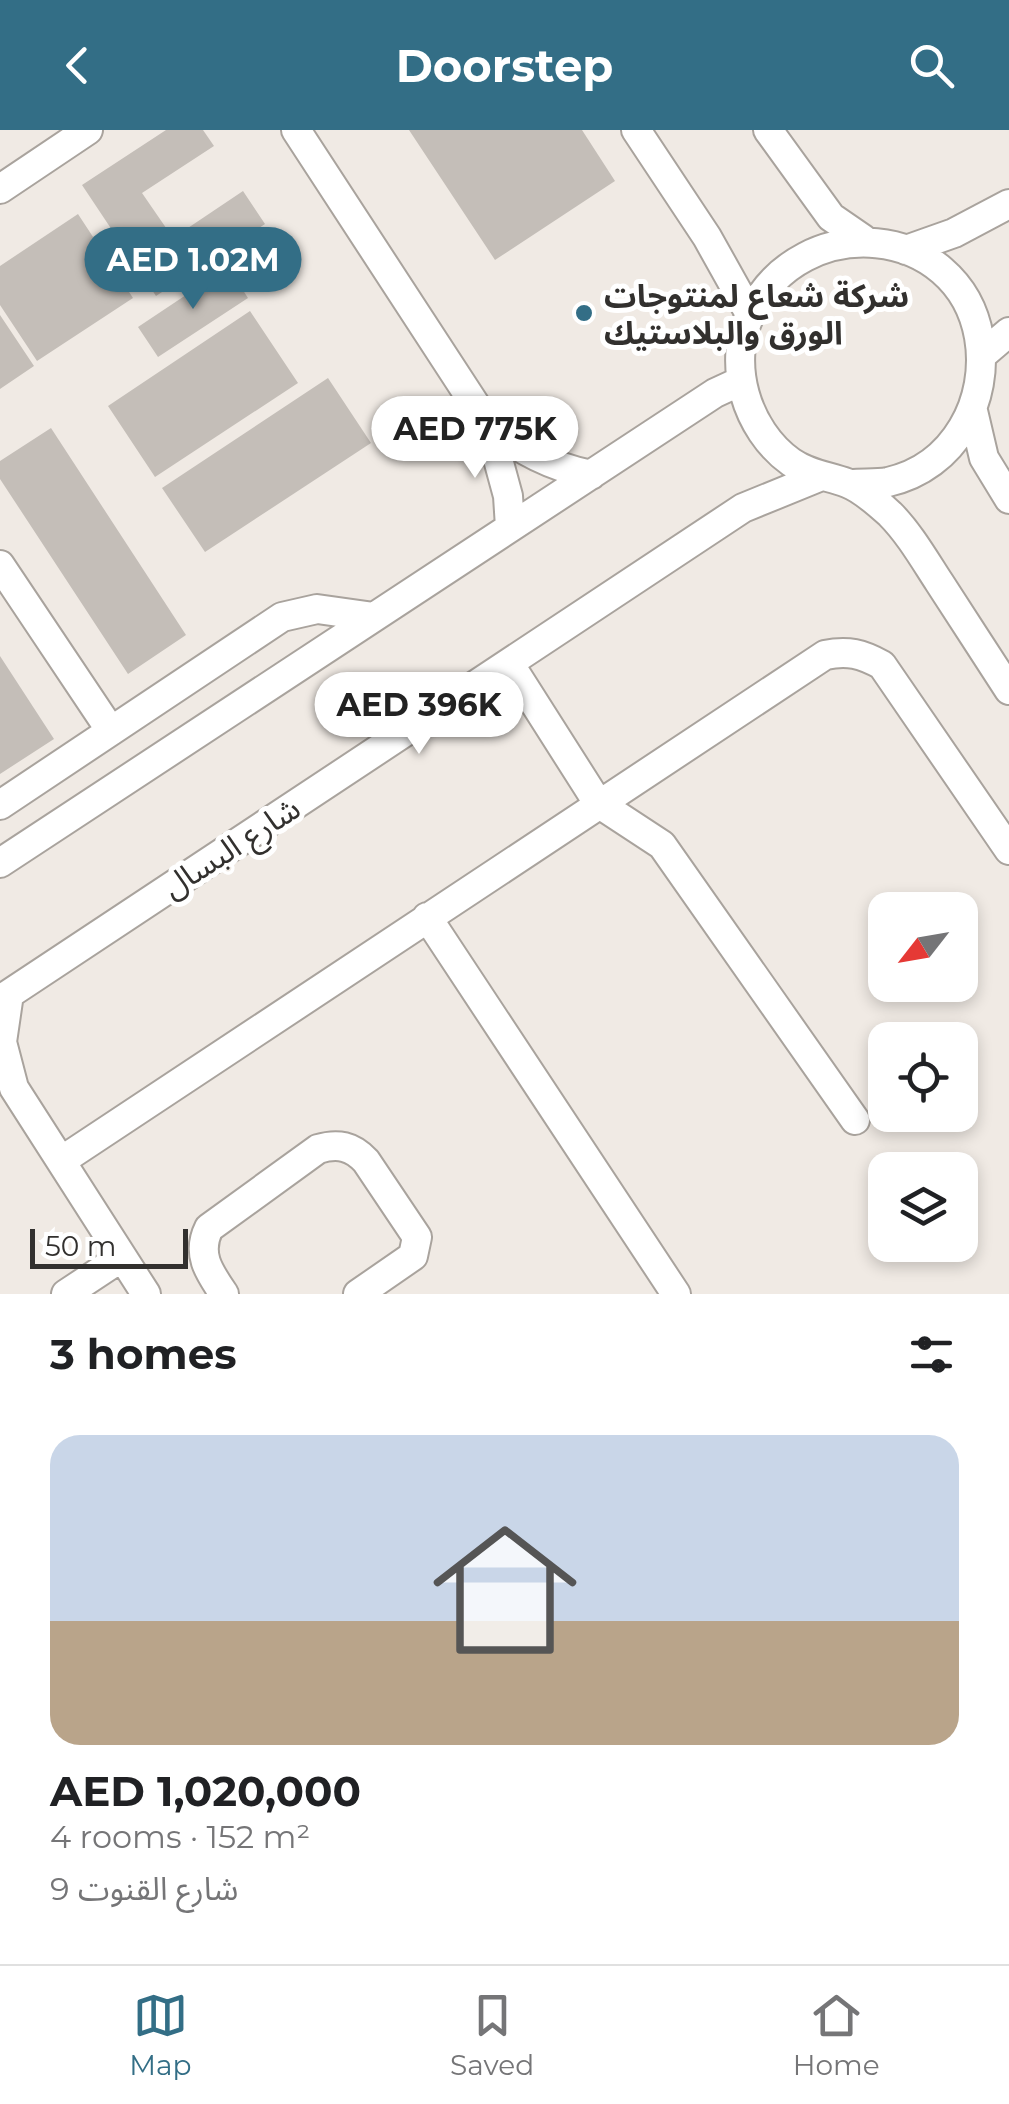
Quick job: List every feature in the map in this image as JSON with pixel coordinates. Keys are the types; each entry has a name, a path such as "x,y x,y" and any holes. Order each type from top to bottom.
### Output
{"street":[{"path":"0,189 88,130"},
{"path":"296,130 489,426 508,496 510,527"},
{"path":"636,130 707,237 750,314"},
{"path":"768,130 831,216 862,240"},
{"path":"906,250 954,233 1009,204"},
{"path":"862,240 906,250 930,263 950,281 978,328 981,384 973,411 953,444 924,468 889,482 851,484 820,477 791,462 768,440 750,412 740,358 750,314 768,284 796,260 828,246 862,240"},
{"path":"982,355 1009,332"},
{"path":"0,863 715,393 742,381"},
{"path":"973,411 984,458 1009,499"},
{"path":"489,426 524,452 557,468 591,475"},
{"name":"شارع البسال","path":"4,997 742,508 820,477"},
{"path":"851,484 890,515 922,556 1009,690"},
{"path":"0,565 111,731"},
{"path":"0,805 282,617 317,609 374,617"},
{"path":"61,1161 825,654 845,651 882,665 1009,850"},
{"path":"509,663 598,803 662,845 854,1120"},
{"path":"427,917 676,1294"},
{"path":"4,997 2,1042 7,1082 146,1294"},
{"path":"224,1294 203,1258 209,1228 318,1150 340,1146 366,1161 417,1237 412,1256 358,1294"},
{"path":"66,1294 122,1257"}],"building":[{"path":"166,130 203,130 214,146 142,193 173,238 243,191 265,224 156,296 82,185"},
{"path":"409,130 582,130 615,181 495,260"},
{"path":"78,214 133,298 37,361 0,305 0,266"},
{"path":"274,240 294,270 266,289 246,258"},
{"path":"228,267 248,298 158,357 138,327"},
{"path":"250,311 298,383 155,477 108,406"},
{"path":"0,315 34,366 0,389"},
{"path":"328,378 371,443 205,552 162,488"},
{"path":"51,428 186,635 128,674 0,479 0,461"},
{"path":"0,656 54,739 0,774"}],"place":[{"name":"شركة شعاع لمنتوجات الورق والبلاستيك","path":"584,313"}]}
